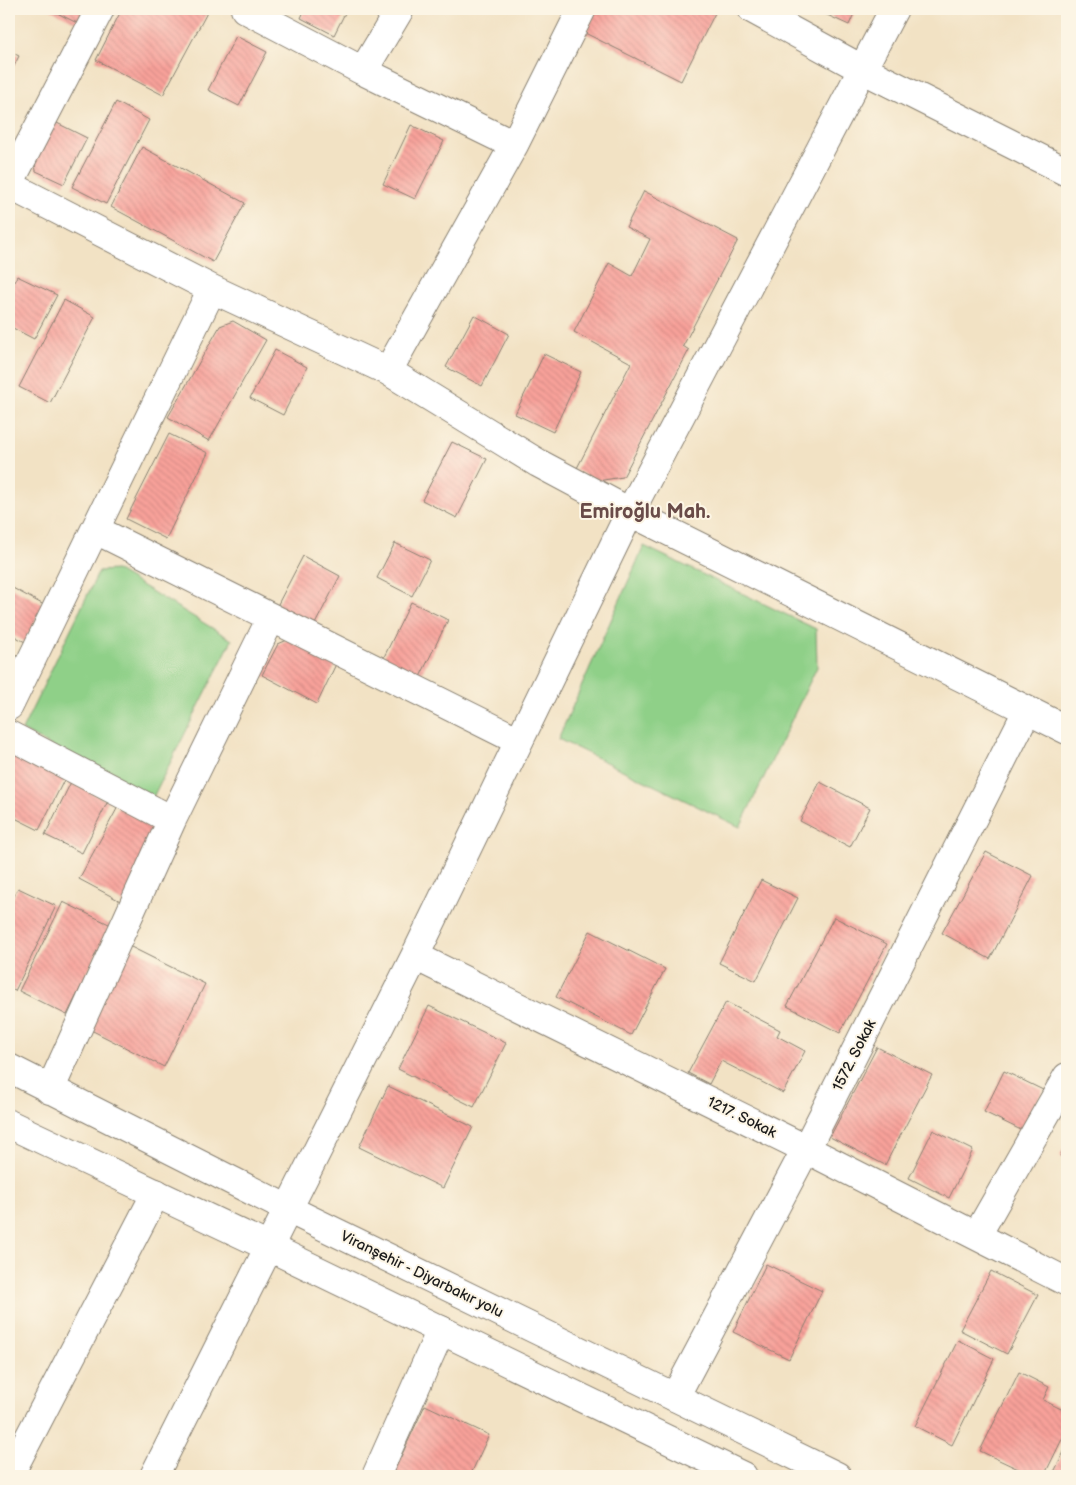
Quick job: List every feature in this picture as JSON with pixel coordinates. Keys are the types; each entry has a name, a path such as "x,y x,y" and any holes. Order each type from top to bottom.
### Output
{"street":[{"path":"100,9 9,185 212,289 388,371 538,463 630,512 1067,730"},
{"path":"246,9 363,71 514,145"},
{"path":"363,71 400,9"},
{"path":"388,371 514,145 582,9"},
{"path":"752,9 862,69 1067,172"},
{"path":"154,1476 415,956 630,512 894,9"},
{"path":"9,706 212,289"},
{"path":"96,530 519,741"},
{"path":"50,1090 172,820 271,618"},
{"name":"1572. Sokak","path":"675,1397 806,1149 1028,711"},
{"path":"9,735 172,820"},
{"name":"1217. Sokak","path":"415,956 806,1149 1067,1282"},
{"name":"Viranşehir - Diyarbakır yolu","path":"9,1068 288,1209 837,1476"},
{"path":"977,1235 1067,1077"},
{"path":"9,1124 269,1246 743,1476"},
{"path":"9,1476 156,1193"},
{"path":"376,1476 441,1330"}],"green space":[{"path":"644,546 816,629 817,667 740,827 558,739"},
{"path":"116,570 232,640 151,801 22,730 99,571"}],"building":[{"path":"49,9 87,9 79,24"},
{"path":"122,9 209,9 163,95 96,60"},
{"path":"305,9 347,9 334,35 301,18"},
{"path":"597,9 717,9 681,81 585,33"},
{"path":"814,9 856,9 849,25"},
{"path":"236,36 267,52 239,106 208,90"},
{"path":"9,51 19,56 9,76"},
{"path":"116,102 149,120 106,204 72,187"},
{"path":"53,121 87,138 64,184 36,171 34,157"},
{"path":"411,125 444,141 415,199 383,184"},
{"path":"142,147 245,203 213,262 111,207"},
{"path":"644,191 738,240 683,346 689,350 623,477 597,481 576,470 631,363 574,332 609,263 632,276 650,239 626,227"},
{"path":"17,276 57,295 34,339 9,326 9,292"},
{"path":"64,300 95,317 50,403 19,387"},
{"path":"474,315 509,334 482,386 446,367"},
{"path":"233,321 266,340 209,441 168,417 220,326"},
{"path":"275,350 307,367 283,415 250,398"},
{"path":"544,354 581,372 553,432 515,414"},
{"path":"169,434 208,453 166,539 126,519"},
{"path":"452,442 487,459 457,518 422,500"},
{"path":"395,543 430,560 412,596 377,578"},
{"path":"303,556 340,576 314,626 277,606"},
{"path":"9,586 44,605 25,642 9,633"},
{"path":"411,602 448,620 418,681 381,663"},
{"path":"292,638 337,662 317,704 262,675 278,644"},
{"path":"9,750 65,778 39,830 9,815"},
{"path":"71,782 108,801 82,853 45,835"},
{"path":"820,782 870,808 850,847 800,821"},
{"path":"119,805 158,824 124,903 79,879"},
{"path":"986,852 1033,876 990,959 942,933"},
{"path":"761,880 798,898 756,981 719,963"},
{"path":"18,888 56,906 15,991 9,988 9,906"},
{"path":"63,902 111,925 67,1015 19,991"},
{"path":"834,917 887,944 840,1033 787,1006"},
{"path":"590,931 665,969 631,1035 556,997"},
{"path":"129,946 205,984 164,1067 89,1029"},
{"path":"726,1002 780,1030 777,1036 805,1051 783,1093 721,1061 709,1084 688,1073"},
{"path":"429,1006 506,1043 474,1107 398,1069"},
{"path":"877,1047 932,1075 885,1165 830,1137"},
{"path":"1004,1071 1043,1090 1023,1131 984,1112"},
{"path":"388,1086 473,1127 443,1188 359,1147"},
{"path":"933,1130 973,1150 949,1198 909,1178"},
{"path":"1067,1143 1067,1160 1060,1156"},
{"path":"766,1264 822,1291 789,1359 733,1332"},
{"path":"991,1271 1038,1295 1007,1354 960,1330"},
{"path":"958,1340 994,1359 952,1445 915,1426"},
{"path":"1019,1372 1049,1387 1043,1400 1067,1412 1067,1429 1044,1476 1033,1476 980,1451"},
{"path":"425,1405 489,1435 470,1476 392,1476"},
{"path":"1067,1446 1067,1476 1052,1476"}],"district":[{"name":"Emiroğlu Mah.","path":"645,511"}]}
